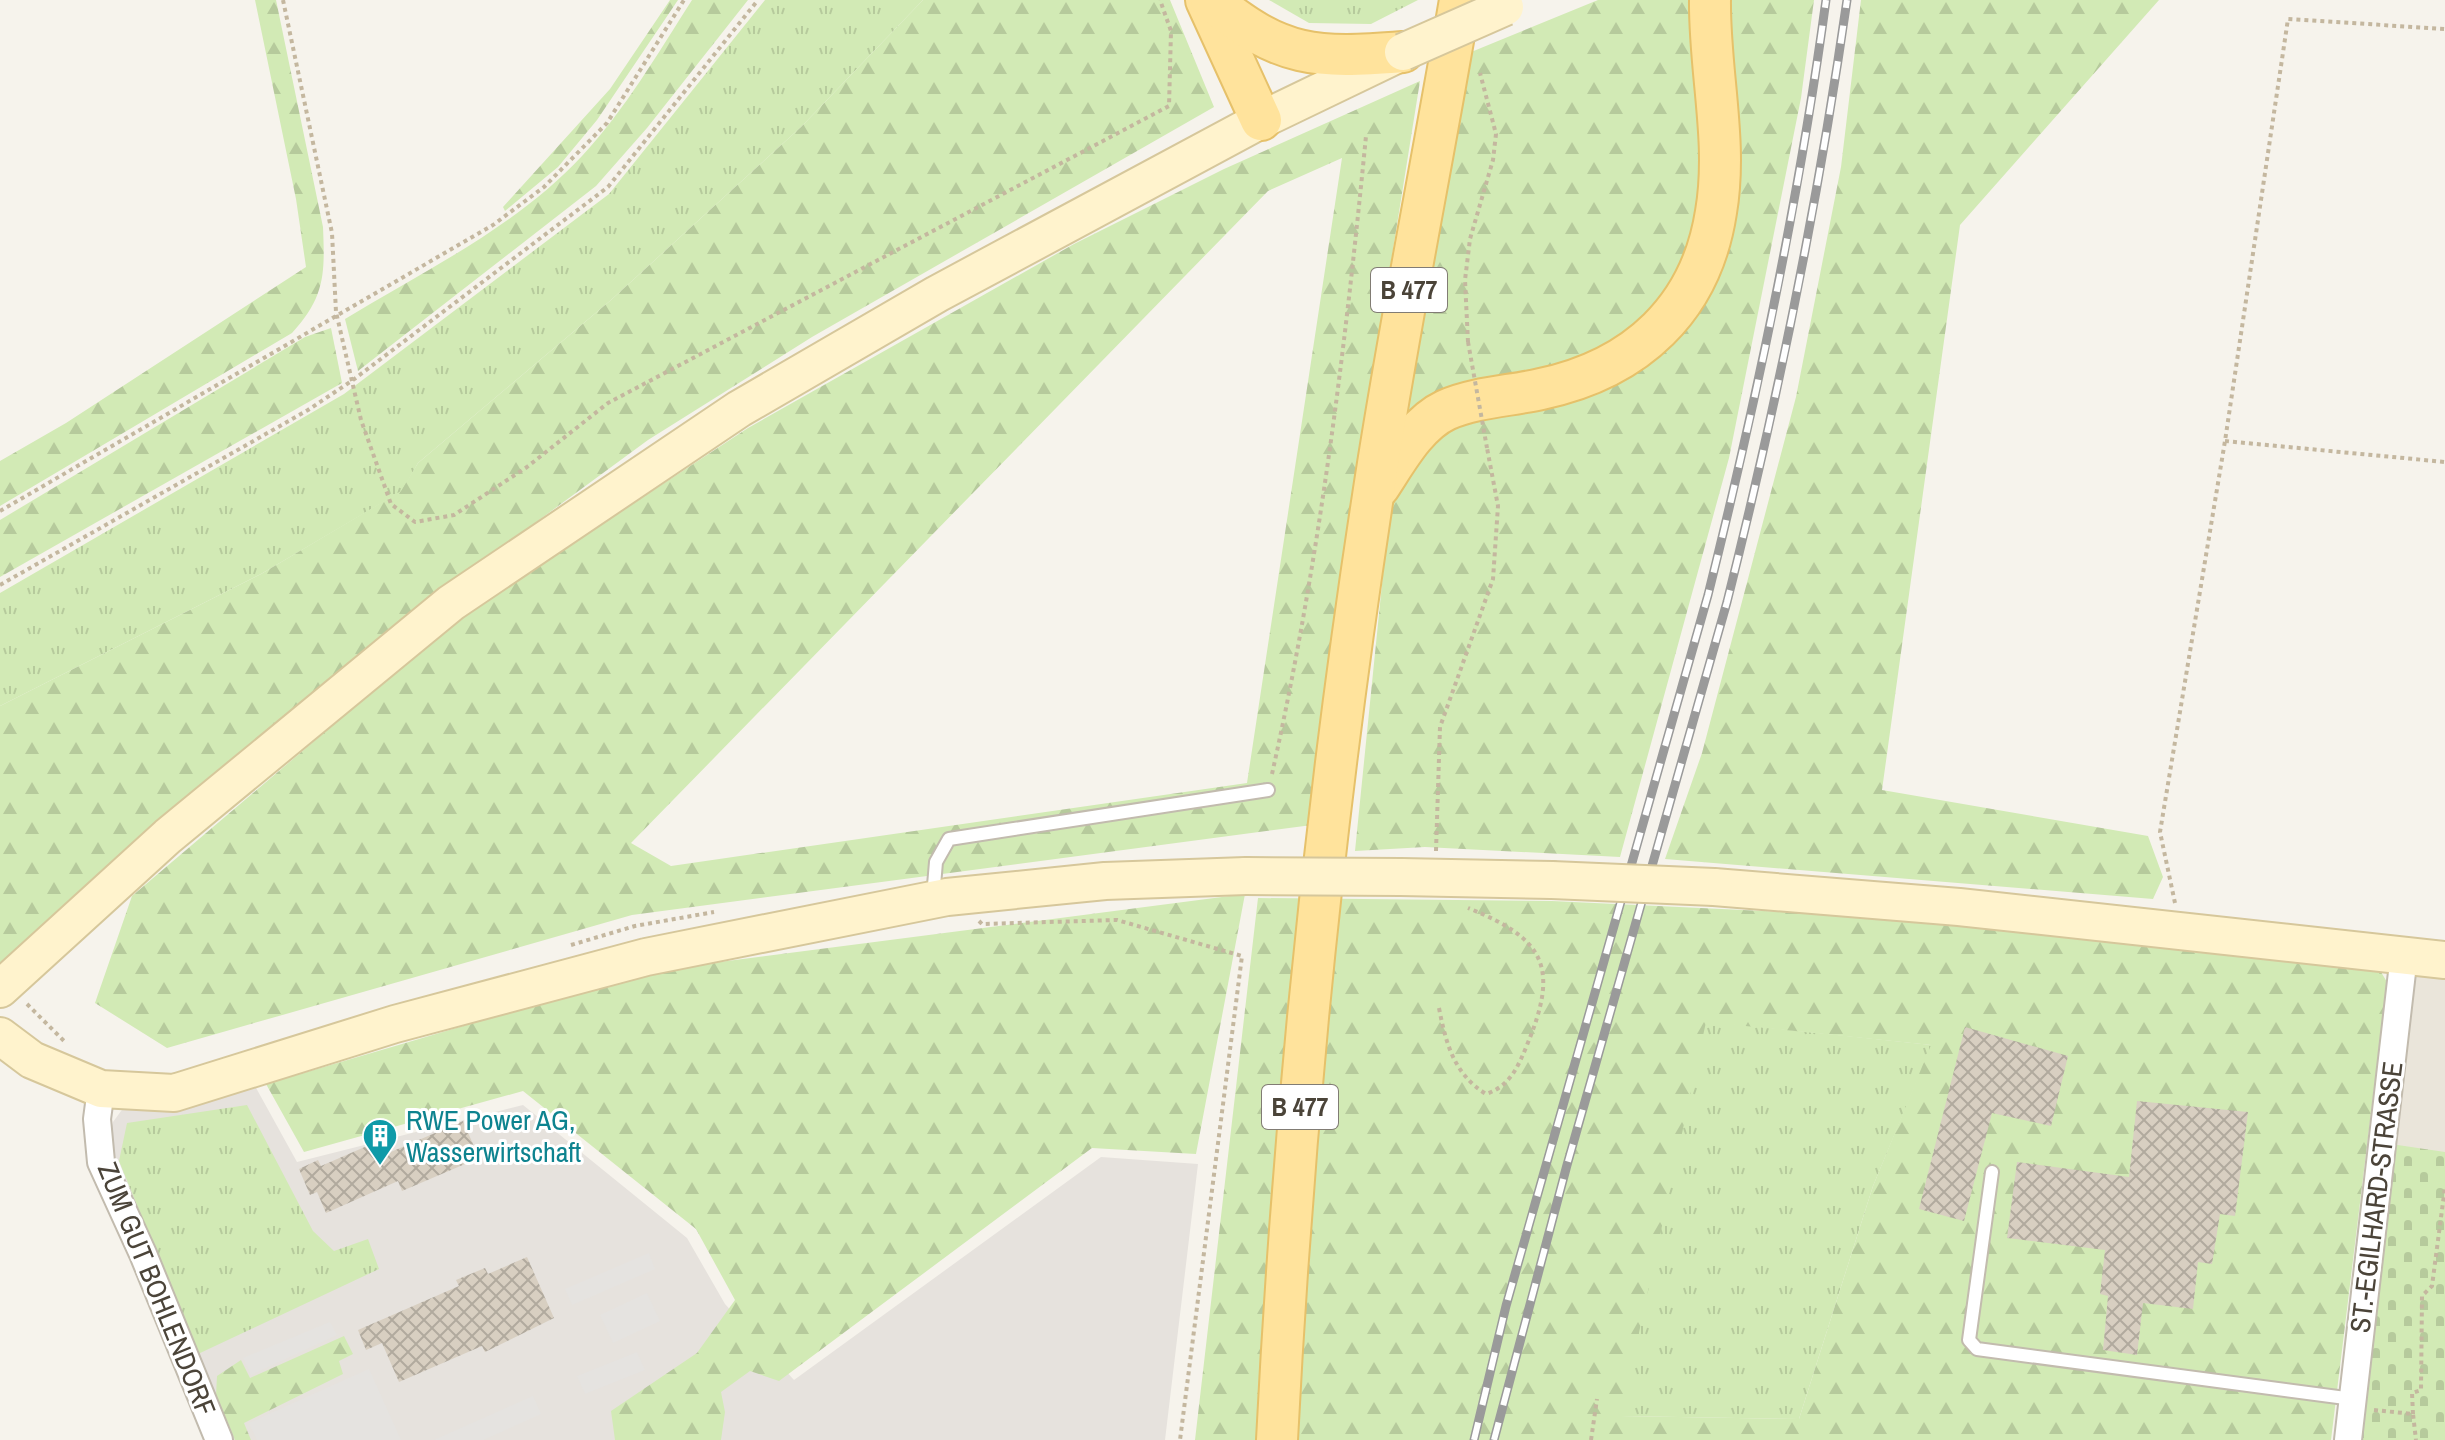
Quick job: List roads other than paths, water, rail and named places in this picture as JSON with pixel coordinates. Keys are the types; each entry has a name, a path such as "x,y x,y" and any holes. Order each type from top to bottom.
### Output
{"main road":[{"path":"1209,0 1269,40 1306,52 1334,57 1403,52"},
{"path":"1209,0 1261,120"},
{"name":"B 477","path":"1277,1440 1284,1305 1307,1025 1373,497 1460,0"},
{"path":"1373,497 1423,427 1445,410 1545,388 1595,373 1647,342 1674,315 1695,284 1709,247 1720,176 1710,0"}],"street":[{"path":"0,989 168,836 451,603 739,409 937,294 1261,120 1513,4"},
{"path":"0,1036 32,1060 101,1089 174,1093 395,1024 646,957 940,898 1105,881 1246,876 1552,880 1714,887 1959,907 2445,960"},
{"name":"ST.-EGILHARD-STRASSE","path":"2348,1440 2404,955"},
{"name":"ZUM GUT BOHLENDORF","path":"101,1089 97,1119 101,1162 219,1440"}],"lane":[{"path":"940,898 936,862 949,839 1268,790"},
{"path":"1992,1172 1969,1340 1977,1349 2352,1403"}],"railway":[{"path":"1474,1440 1506,1306 1708,595 1775,299 1803,150 1826,0"},
{"path":"1494,1440 1567,1165 1727,602 1779,378 1809,227 1847,0"}],"place":[{"name":"RWE Power AG, Wasserwirtschaft","path":"380,1167"}]}
